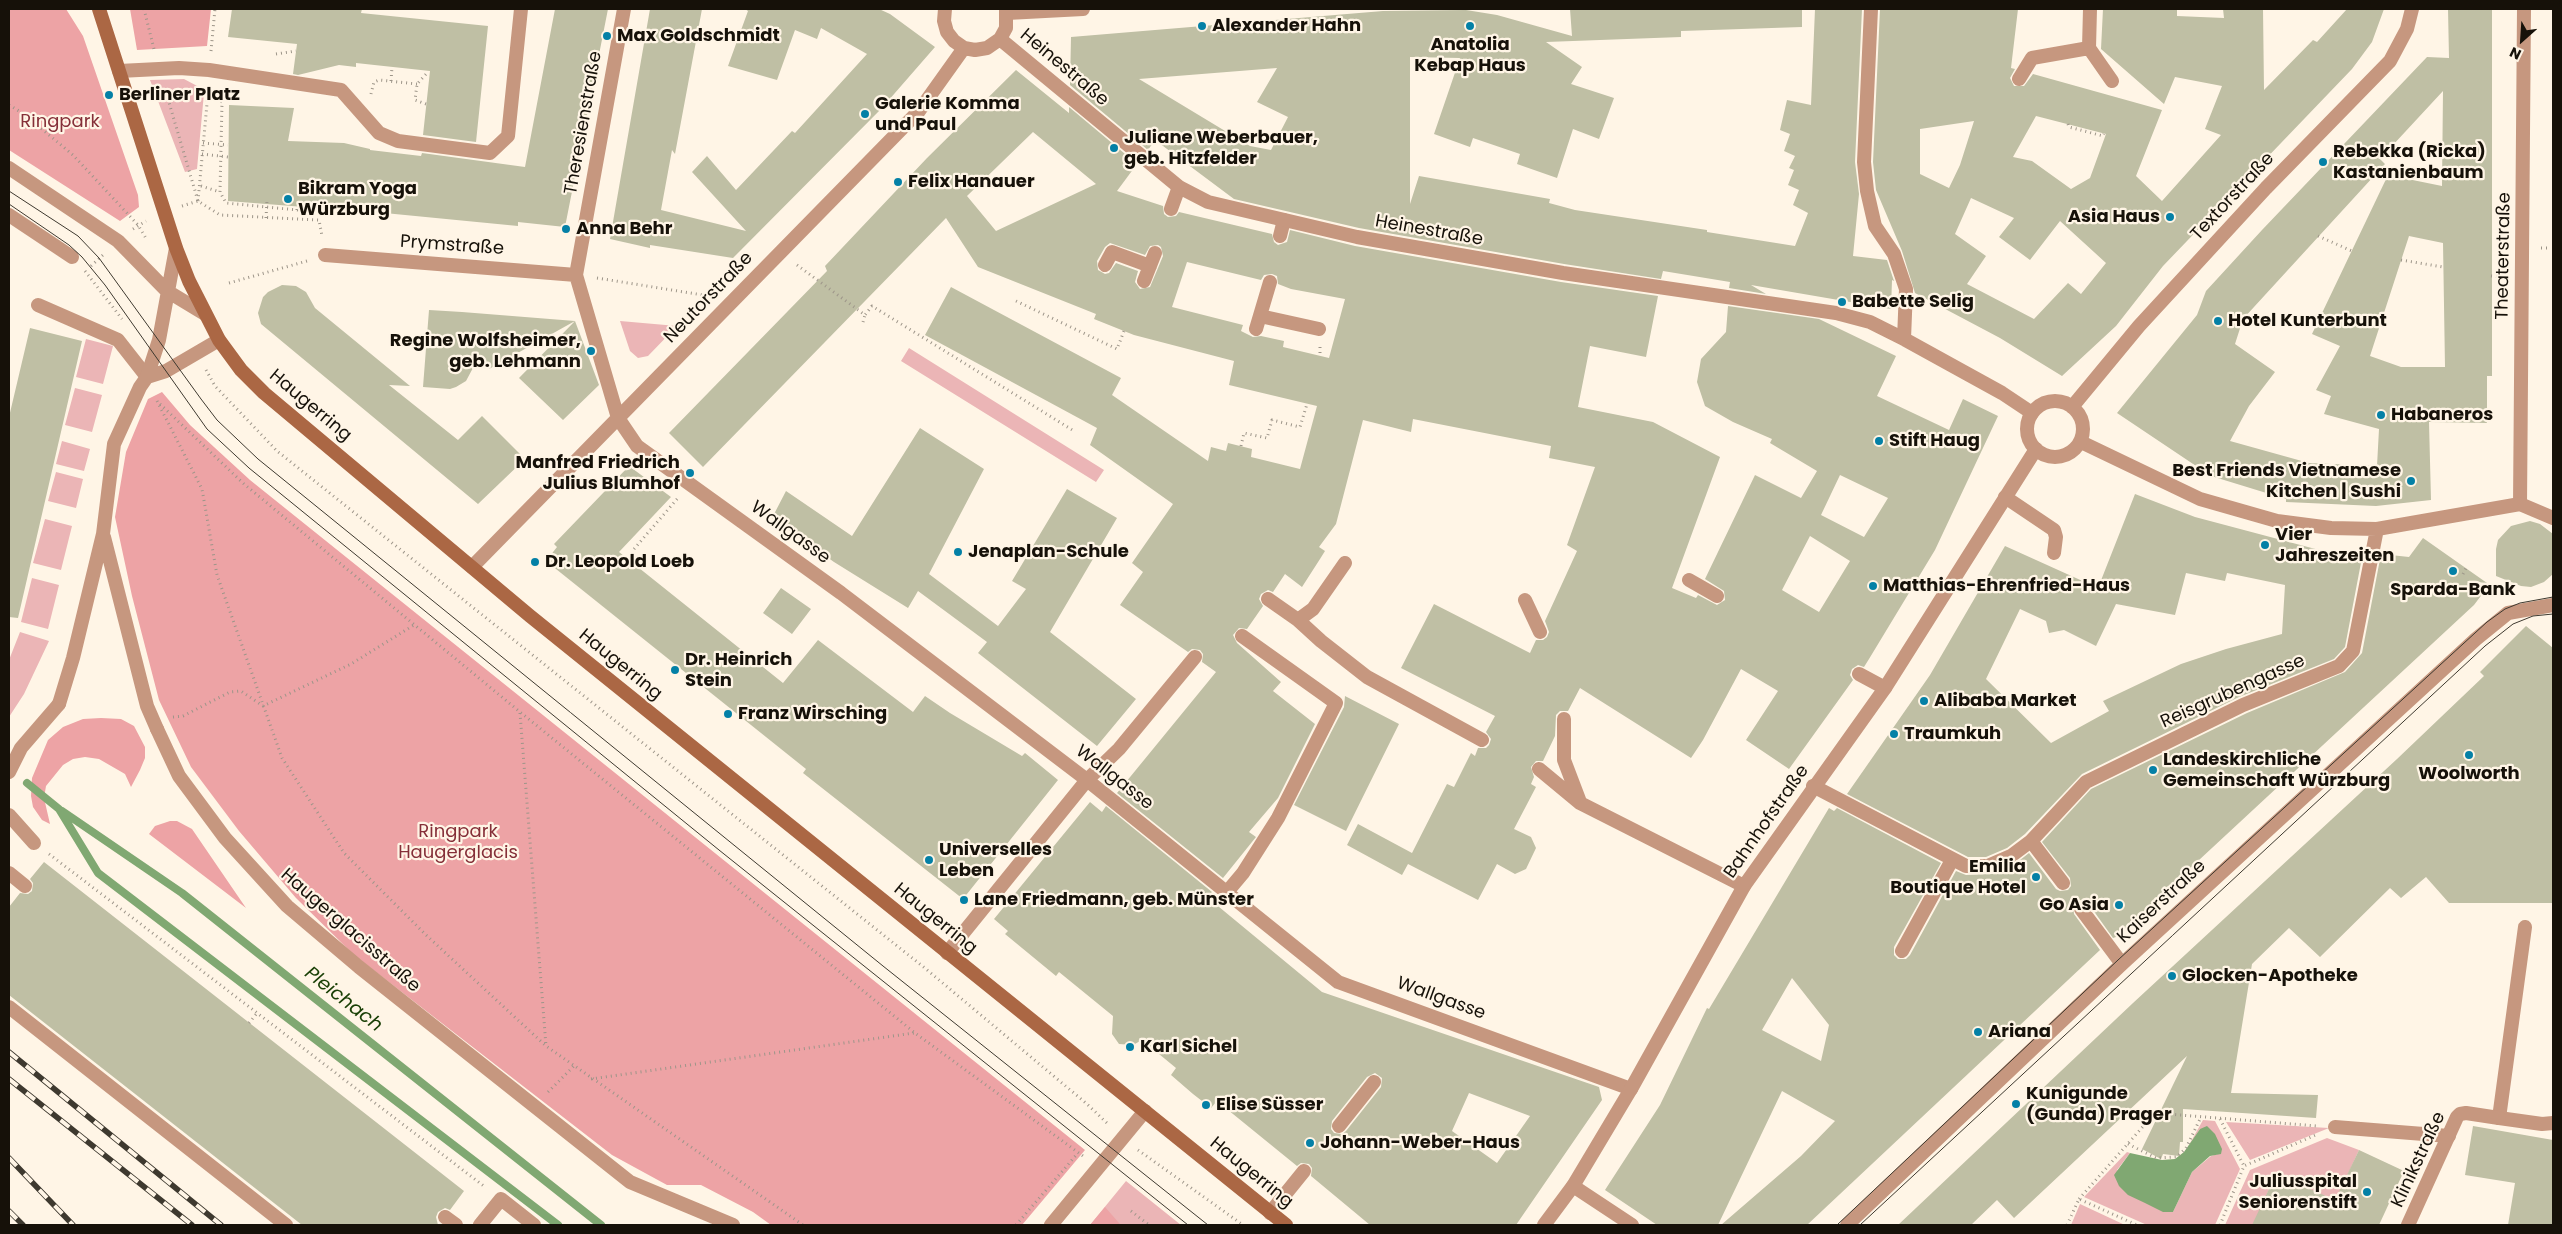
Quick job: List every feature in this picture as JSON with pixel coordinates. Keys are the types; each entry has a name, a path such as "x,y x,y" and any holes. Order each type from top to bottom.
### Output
{"main road":[{"name":"Haugerring","path":"100,9 176,248 205,314 219,340 241,370 264,393 472,567 947,953 1286,1225"}],"street":[{"path":"119,71 159,69 209,70 341,90 379,133 398,141 490,153 508,136 520,9"},
{"name":"Theresienstraße","path":"618,418 576,275 624,9"},
{"path":"944,9 944,21 947,32 954,41 964,48 975,50 987,48 1000,39 1006,28 1006,11 1083,9"},
{"path":"1871,9 1865,171 1875,226 1894,254 1906,289 1904,339"},
{"path":"2090,9 2089,48 2112,81"},
{"name":"Textorstraße","path":"2072,406 2139,326 2266,188 2390,61 2407,30 2412,9"},
{"name":"Theaterstraße","path":"2520,504 2524,9"},
{"name":"Heinestraße","path":"1000,39 1179,187 1208,202 1357,237 1563,273 1836,313 1870,322 1904,339 2002,393 2032,413"},
{"name":"Neutorstraße","path":"472,567 919,111 964,48"},
{"path":"2019,79 2032,58 2089,48"},
{"path":"9,168 118,241 167,291 205,314"},
{"path":"1171,209 1179,187"},
{"path":"9,215 72,257"},
{"path":"1280,236 1284,220"},
{"path":"167,291 176,248"},
{"path":"1104,265 1112,252 1153,260 1144,281"},
{"name":"Prymstraße","path":"325,255 576,275"},
{"path":"1270,282 1258,322 1320,329"},
{"name":"Haugerglacisstraße","path":"9,772 21,748 59,704 103,534 114,444 140,387 148,377 159,340 167,291"},
{"path":"38,305 118,340 148,377 166,371 219,340"},
{"path":"2055,401 2072,406 2082,422 2081,442 2069,454 2060,457 2043,455 2031,443 2027,428 2032,413 2038,407 2055,401"},
{"name":"Wallgasse","path":"618,418 638,446 840,593 1087,780 1338,982 1631,1089"},
{"path":"2081,442 2176,489 2225,508 2304,526 2377,529 2520,504 2553,518"},
{"name":"Bahnhofstraße","path":"1544,1225 1573,1186 1631,1089 1744,886 1813,786 1886,688 2036,449"},
{"path":"2005,497 2054,530 2056,537 2054,553"},
{"name":"Reisgrubengasse","path":"1813,786 1966,866 1988,866 2011,856 2031,841 2086,782 2243,705 2339,666 2353,651 2377,529"},
{"name":"Haugerglacisstraße","path":"103,534 148,706 157,729 179,776 225,838 287,906 359,967 630,1182 728,1221 733,1225"},
{"path":"1298,620 1313,609 1344,563"},
{"path":"1688,580 1717,596"},
{"path":"1268,599 1298,620 1321,641 1367,677 1482,740"},
{"path":"1524,600 1540,632"},
{"name":"Kaiserstraße","path":"1847,1225 2122,964 2476,639 2508,613 2553,605"},
{"path":"1227,892 1243,873 1278,818 1336,703 1242,636"},
{"path":"947,953 1087,780 1119,749 1195,657"},
{"path":"1859,674 1886,688"},
{"path":"1564,719 1564,760 1580,803"},
{"path":"1539,769 1580,803 1744,886"},
{"path":"9,815 34,843"},
{"path":"2031,841 2063,883"},
{"path":"1902,951 1952,860"},
{"path":"9,873 25,886"},
{"path":"2081,909 2122,964"},
{"path":"2499,1118 2525,926"},
{"path":"9,1007 286,1225"},
{"path":"1340,1126 1374,1082"},
{"path":"1051,1225 1145,1111"},
{"name":"Klinikstraße","path":"2408,1225 2460,1114 2542,1124 2553,1123"},
{"path":"2335,1127 2449,1136"},
{"path":"1270,1213 1304,1171"},
{"path":"1573,1186 1632,1225"},
{"path":"480,1225 501,1200 534,1225"},
{"path":"445,1217 456,1225"}],"path":[{"path":"144,9 159,69 198,201 220,215 319,220 325,255 228,283"},
{"path":"198,201 201,186 202,154 215,9"},
{"path":"276,54 296,51"},
{"path":"391,81 392,67"},
{"path":"426,104 414,100 417,84 427,73"},
{"path":"379,80 417,84"},
{"path":"208,94 222,102 219,143 220,192 226,203 297,210 297,206"},
{"path":"9,105 24,114 73,155 138,225"},
{"path":"2068,124 2069,127 2103,136 2104,134"},
{"path":"203,143 228,145"},
{"path":"202,154 228,157"},
{"path":"201,186 220,192"},
{"path":"266,218 267,200"},
{"path":"2318,236 2352,251"},
{"path":"780,253 865,315"},
{"path":"2401,260 2443,268"},
{"path":"85,270 100,290"},
{"path":"576,275 734,300"},
{"path":"1016,301 1117,349 1124,331"},
{"path":"863,322 865,315 872,306 1074,431"},
{"path":"196,353 215,386 277,450 926,969 1087,1104 1122,1139 1243,1225"},
{"path":"803,1225 590,1079 546,1046 425,934 344,853 282,758 217,574 202,489 158,402 244,484 414,626 915,1033 1099,1167"},
{"path":"1241,446 1244,433 1267,438 1272,420 1300,427 1307,404"},
{"path":"634,549 690,484"},
{"path":"2463,574 2466,568"},
{"path":"263,706 351,664 414,626"},
{"path":"148,706 163,715 183,716 230,692 241,691 263,706"},
{"path":"520,712 546,1046"},
{"path":"34,843 501,1200"},
{"path":"249,1022 257,1013"},
{"path":"590,1079 915,1033"},
{"path":"534,1106 574,1066"},
{"path":"2067,1225 2079,1199 2155,1113 2335,1127"},
{"path":"2128,1144 2156,1158 2167,1159 2176,1157 2186,1148 2201,1117"},
{"path":"2220,1119 2244,1166"},
{"path":"2220,1225 2244,1166 2335,1127"},
{"path":"1016,1225 1078,1153"},
{"path":"2079,1199 2137,1225"},
{"path":"1131,1211 1149,1225"}],"shaded area":[{"path":"184,79 201,88 204,93 197,169 185,172 150,80"},
{"path":"620,321 677,326 648,356 638,358 630,351"},
{"path":"86,339 113,346 103,384 76,377"},
{"path":"909,348 1104,470 1096,482 901,361"},
{"path":"75,388 102,395 92,432 65,425"},
{"path":"62,441 90,449 84,471 56,464"},
{"path":"56,472 83,479 76,508 48,501"},
{"path":"45,519 72,526 61,570 33,563"},
{"path":"32,578 59,585 48,629 21,622"},
{"path":"20,632 49,641 24,694 9,717 9,660"},
{"path":"2203,1120 2215,1121 2240,1169 2215,1225 2147,1225 2084,1197 2127,1152 2130,1153 2117,1170 2173,1212 2192,1172 2211,1156 2221,1153 2200,1129 2188,1147"},
{"path":"2226,1122 2329,1128 2250,1160"},
{"path":"2207,1126 2215,1134 2222,1149 2221,1154 2210,1156 2192,1172 2173,1212 2163,1212 2128,1195 2119,1186 2114,1175 2130,1153 2162,1160 2175,1159 2184,1152 2200,1129"},
{"path":"2327,1138 2359,1150 2331,1211 2300,1197 2304,1186 2276,1174 2261,1207 2277,1215 2272,1225 2225,1225 2250,1170"},
{"path":"1126,1181 1181,1225 1090,1225"},
{"path":"2080,1204 2125,1225 2071,1225"}],"green space":[{"name":"Ringpark","path":"9,9 66,9 83,36 138,195 139,207 120,221 9,150"},
{"path":"130,9 211,9 207,46 137,50"},
{"name":"Ringpark Haugerglacis","path":"162,392 190,425 250,480 1085,1150 1022,1225 771,1225 753,1212 701,1185 667,1185 612,1155 354,955 296,898 239,831 191,767 159,700 132,596 115,517 126,452 148,399"},
{"path":"83,719 121,719 134,726 145,747 145,758 131,787 125,774 99,759 85,757 73,759 63,765 46,786 44,798 50,824 42,820 33,807 31,796 32,778 48,740 63,727"},
{"path":"170,821 177,821 192,829 246,908 149,834 155,826"},
{"path":"1105,1207 1119,1223 1121,1225 1090,1225"}],"building":[{"path":"232,9 362,9 361,13 488,26 476,142 423,135 430,71 356,63 356,67 339,65 298,75 293,74 297,44 228,37"},
{"path":"555,9 608,9 565,227 518,222 518,226 364,211 364,208 336,205 330,209 228,201 229,105 294,108 288,141 344,143 370,150 421,156 422,153 525,167"},
{"path":"650,9 702,9 675,154 672,150 661,210 746,231 692,172 707,156 736,190 792,131 795,133 867,54 821,28 817,39 795,30 777,80 728,66 748,11 745,9 879,9 890,14 935,47 881,109 733,258 650,245 650,248 610,239"},
{"path":"1570,9 1802,9 1802,27 1681,31 1681,37 1546,42 1582,67 1571,84 1614,98 1599,139 1573,129 1557,178 1517,164 1520,154 1473,138 1470,147 1434,134 1460,58 1410,57 1410,204 1419,176 1550,199 1549,203 1575,210 1707,230 1707,232 1795,246 1808,213 1793,205 1799,190 1788,185 1794,170 1789,168 1795,156 1784,151 1790,134 1780,130 1787,100 1811,105 1815,9 1862,9 1855,162 1859,194 1853,256 1887,260 1894,281 1892,280 1891,309 1751,285 1766,294 1729,288 1730,282 1663,271 1661,279 1564,264 1359,228 1234,199 1155,140 1148,150 1070,85 1071,37 1383,11 1466,10 1497,15 1572,36","holes":["1277,68 1257,102 1288,117 1271,150 1250,146 1139,79"]},
{"path":"1880,9 2018,9 2011,68 2015,69 2010,78 2014,86 2024,86 2033,74 2162,110 2136,176 2162,201 2221,135 2205,129 2222,86 2175,77 2164,104 2101,49 2103,9 2177,9 2177,16 2224,18 2223,9 2263,9 2264,90 2313,40 2317,42 2347,9 2384,9 2372,42 2352,69 2163,266 2116,326 2062,376 2000,338 1915,293 1902,251 1876,190 1873,162","holes":["2036,116 2106,134 2090,178 2071,189 2032,161 2013,157","1974,121 1960,165 1949,188 1920,174 1920,129","1971,198 2014,218 1999,237 2030,260 2060,221 2106,263 2081,294 2068,283 2034,319 1967,284 1986,256 1955,234"]},
{"path":"2448,9 2492,9 2492,376 2487,376 2487,423 2429,422 2431,500 2376,506 2286,502 2286,499 2211,476 2117,413 2197,315 2206,291 2262,230 2427,57 2449,58","holes":["2443,91 2442,186 2388,175 2312,334 2340,346 2316,390 2331,396 2324,414 2379,429 2377,466 2309,463 2230,441 2249,406 2275,372 2235,344 2243,319 2385,164 2380,159","2409,236 2443,243 2445,367 2401,367 2370,356"]},
{"path":"1016,70 1069,113 1069,107 1137,164 1117,191 1163,206 1164,214 1168,217 1176,216 1179,212 1272,234 1274,242 1278,245 1287,242 1290,230 1355,246 1561,282 1658,296 1646,357 1590,346 1578,407 1653,422 1720,457 1672,588 1696,598 1698,595 1717,605 1725,600 1724,591 1705,579 1755,475 1801,498 1817,471 1770,443 1772,439 1733,422 1705,406 1697,382 1701,359 1726,332 1728,306 1819,319 1896,356 1877,396 1949,430 1963,399 1998,416 1935,550 1864,667 1858,665 1852,669 1850,675 1853,680 1789,769 1746,740 1778,691 1741,669 1703,740 1691,758 1580,688 1568,711 1560,711 1556,715 1555,736 1543,761 1536,761 1531,767 1534,777 1531,784 1536,787 1514,829 1531,837 1536,848 1526,869 1515,874 1497,864 1478,900 1408,864 1402,875 1347,845 1358,824 1412,853 1447,784 1454,787 1471,753 1475,756 1478,748 1486,748 1489,745 1491,739 1486,732 1495,716 1401,668 1434,604 1530,653 1536,640 1543,640 1547,637 1549,632 1545,621 1577,551 1567,545 1595,467 1549,458 1551,446 1413,419 1411,432 1363,420 1336,524 1319,547 1325,551 1302,587 1285,574 1273,592 1268,590 1261,594 1259,599 1263,606 1247,629 1239,628 1233,635 1237,643 1281,682 1273,691 1315,724 1278,798 1249,832 1256,837 1223,878 1117,793 1216,672 1202,662 1203,654 1200,650 1192,649 1188,652 1120,605 1143,572 1132,563 1173,504 1090,445 1097,428 925,335 951,287 1121,378 1112,395 1208,461 1211,447 1226,451 1228,443 1252,449 1251,457 1300,469 1317,406 1229,385 1234,361 1134,335 1094,319 1096,314 978,267 946,218 703,467 669,433 827,271 825,266 927,158","holes":["1033,132 1096,184 996,231 967,196","1110,243 1145,255 1150,246 1158,245 1161,247 1163,256 1150,287 1140,289 1135,282 1138,271 1116,263 1109,273 1105,274 1098,270 1097,261 1105,247","1187,262 1261,280 1264,275 1272,274 1277,276 1278,284 1291,289 1345,299 1329,358 1283,347 1284,341 1261,336 1253,337 1241,331 1243,325 1172,307","1840,475 1888,498 1864,537 1821,515","1810,536 1850,561 1819,612 1782,590"]},
{"path":"282,285 296,286 306,292 315,308 410,386 389,385 458,440 482,416 525,459 478,504 261,324 258,313 263,297 268,292"},
{"path":"429,310 575,321 489,369 474,366 466,381 456,387 450,389 423,387"},
{"path":"575,321 599,385 563,420 519,378"},
{"path":"30,328 82,341 18,618 9,617 9,417"},
{"path":"920,428 984,469 929,574 998,626 1026,589 1012,581 1067,489 1117,518 1050,632 1136,699 1097,746 978,653 987,642 918,591 908,608 834,562 772,518 786,491 852,536"},
{"path":"629,466 671,497 619,552 783,683 818,640 913,712 925,696 1022,756 1025,753 1058,780 963,899 803,773 806,769 546,561 557,547 554,544"},
{"path":"2135,494 2195,517 2338,555 2341,550 2363,552 2345,647 2334,659 2239,697 2082,774 2025,834 2007,848 1986,857 1968,857 1847,794 1930,675 2005,546 2098,588","holes":["2186,573 2225,581 2227,573 2285,585 2282,634 2226,649 2181,664 2103,701 2109,711 2051,743 1986,679 2020,609 2046,621 2049,633 2064,630 2096,646 2116,604 2175,615"]},
{"path":"2530,521 2540,524 2553,534 2553,574 2544,582 2531,587 2521,586 2496,576 2498,540 2511,526"},
{"path":"2423,538 2487,583 2467,581 2483,593 2474,605 2116,937 2113,938 2088,903 2080,900 2075,902 2073,906 2074,914 2100,950 1807,1225 1721,1225 1801,1156 1835,1121 1782,1091 1718,1225 1657,1225 1605,1190 1660,1105 1707,1008 1709,1009 1829,808 1834,811 1837,808 1941,863 1894,947 1894,955 1898,959 1906,959 1910,955 1956,871 1966,875 1991,874 2015,864 2029,853 2056,889 2060,891 2068,890 2071,886 2070,878 2042,842 2091,789 2247,713 2345,672 2362,653 2381,554 2409,557","holes":["1792,978 1829,1025 1821,1061 1762,1030"]},
{"path":"781,588 811,609 792,634 763,613"},
{"path":"2526,626 2553,648 2553,903 2449,903 2426,877 2401,898 2390,888 2320,957 2289,928 2252,964 2231,1093 2318,1095 2316,1118 2183,1109 2183,1142 2180,1142 2179,1156 2163,1154 2161,1159 2142,1149 2187,1056 2014,1218 1997,1200 1971,1225 1898,1225 2133,1003 2397,759 2484,676 2480,672"},
{"path":"1345,696 1399,724 1346,831 1294,805 1344,707"},
{"path":"1090,802 1102,812 1106,806 1212,892 1207,897 1322,992 1599,1087 1602,1100 1516,1225 1370,1225 1311,1176 1312,1168 1309,1164 1301,1163 1297,1166 1217,1101 1211,1108 1193,1094 1171,1075 1176,1068 1142,1040 1133,1045 1119,1044 1112,1034 1113,1016 1059,972 1056,976 1005,934 1008,931 994,919","holes":["1375,1073 1382,1078 1381,1087 1346,1131 1342,1134 1334,1133 1331,1129 1332,1121 1367,1077","1469,1093 1530,1116 1497,1163 1452,1131"]},
{"path":"44,862 464,1191 450,1210 445,1208 438,1212 436,1217 438,1225 302,1225 9,995 9,907 20,893 28,894 32,891 33,883 30,879"},
{"path":"2473,1126 2553,1140 2553,1225 2508,1225 2515,1183 2465,1175"},
{"name":"Juliusspital Seniorenstift","path":"2359,1150 2404,1171 2379,1225 2252,1225 2276,1174 2335,1200"}],"waterway":[{"name":"Pleichach","path":"27,783 59,809 98,873 558,1225"},
{"name":"Pleichach","path":"62,811 182,893 601,1225"}],"tram line":[{"path":"9,191 78,236 99,258 217,420 258,459 883,966 1208,1225"},
{"path":"9,204 69,245 82,257 105,285 207,429 249,468 719,850 1188,1225"},
{"path":"1837,1225 2118,960 2487,622 2505,609 2520,603 2553,597"},
{"path":"1860,1225 2485,646 2513,624 2533,616 2553,614"}],"railway":[{"path":"9,1052 221,1225"},
{"path":"9,1079 192,1225"},
{"path":"9,1158 73,1225"},
{"path":"9,1211 23,1225"}],"place":[{"name":"Alexander Hahn","path":"1202,26"},
{"name":"Anatolia Kebap Haus","path":"1470,26"},
{"name":"Max Goldschmidt","path":"607,36"},
{"name":"Berliner Platz","path":"109,95"},
{"name":"Galerie Komma und Paul","path":"865,114"},
{"name":"Juliane Weberbauer, geb. Hitzfelder","path":"1114,148"},
{"name":"Rebekka (Ricka) Kastanienbaum","path":"2323,162"},
{"name":"Felix Hanauer","path":"898,182"},
{"name":"Bikram Yoga Würzburg","path":"288,199"},
{"name":"Asia Haus","path":"2170,217"},
{"name":"Anna Behr","path":"566,229"},
{"name":"Babette Selig","path":"1842,302"},
{"name":"Hotel Kunterbunt","path":"2218,321"},
{"name":"Regine Wolfsheimer, geb. Lehmann","path":"591,351"},
{"name":"Habaneros","path":"2381,415"},
{"name":"Stift Haug","path":"1879,441"},
{"name":"Manfred Friedrich Julius Blumhof","path":"690,473"},
{"name":"Best Friends Vietnamese Kitchen | Sushi","path":"2411,481"},
{"name":"Vier Jahreszeiten","path":"2265,545"},
{"name":"Jenaplan-Schule","path":"958,552"},
{"name":"Dr. Leopold Loeb","path":"535,562"},
{"name":"Sparda-Bank","path":"2453,571"},
{"name":"Matthias-Ehrenfried-Haus","path":"1873,586"},
{"name":"Dr. Heinrich Stein","path":"675,670"},
{"name":"Alibaba Market","path":"1924,701"},
{"name":"Franz Wirsching","path":"728,714"},
{"name":"Traumkuh","path":"1894,734"},
{"name":"Woolworth","path":"2469,755"},
{"name":"Landeskirchliche Gemeinschaft Würzburg","path":"2153,770"},
{"name":"Universelles Leben","path":"929,860"},
{"name":"Emilia Boutique Hotel","path":"2036,877"},
{"name":"Lane Friedmann, geb. Münster","path":"964,900"},
{"name":"Go Asia","path":"2119,905"},
{"name":"Glocken-Apotheke","path":"2172,976"},
{"name":"Ariana","path":"1978,1032"},
{"name":"Karl Sichel","path":"1130,1047"},
{"name":"Kunigunde (Gunda) Prager","path":"2016,1104"},
{"name":"Elise Süsser","path":"1206,1105"},
{"name":"Johann-Weber-Haus","path":"1310,1143"},
{"name":"Juliusspital Seniorenstift","path":"2367,1192"}]}
